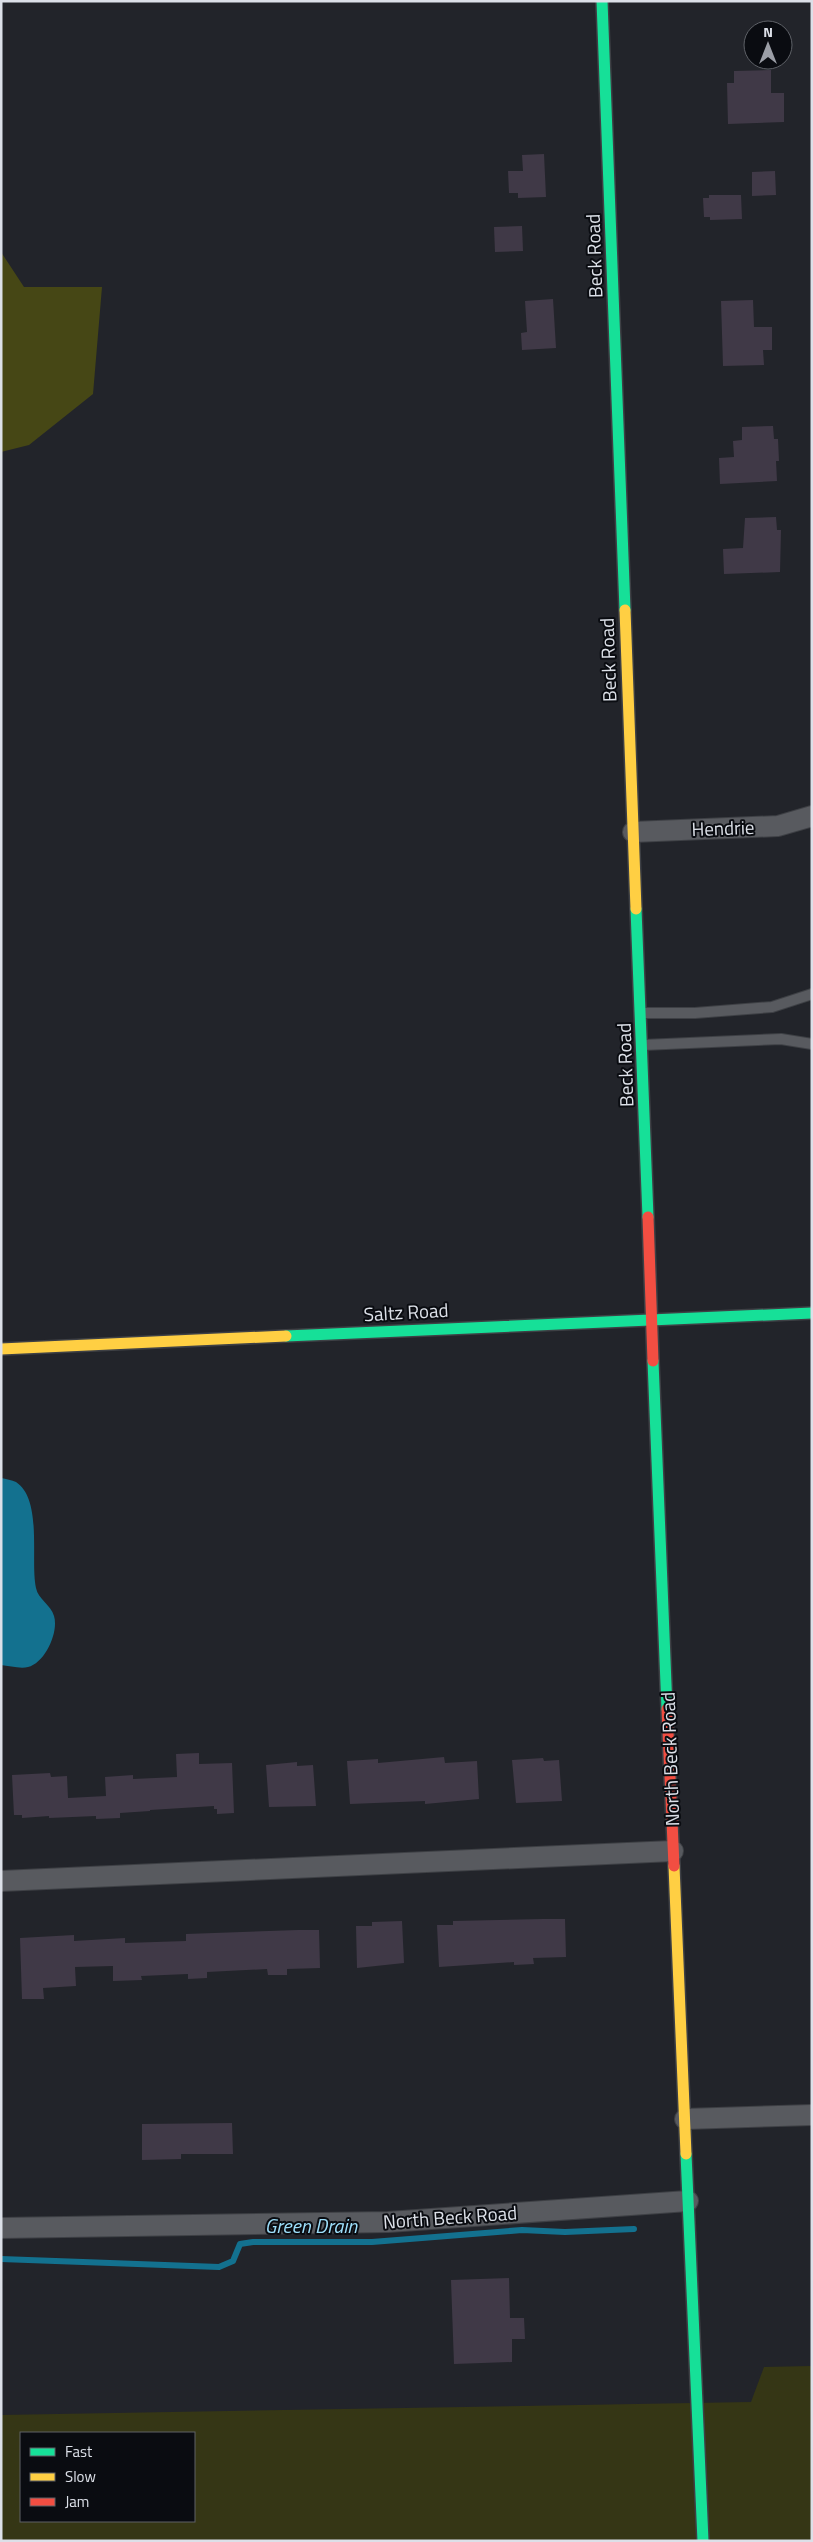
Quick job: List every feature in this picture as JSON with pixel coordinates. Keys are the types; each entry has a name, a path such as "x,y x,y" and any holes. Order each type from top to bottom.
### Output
{"main road":[{"name":"Beck Road","path":"602,1 651,1318"},
{"name":"Saltz Road","path":"1,1349 651,1318 812,1313"},
{"name":"North Beck Road","path":"651,1318 672,1852 703,2541"}],"street":[{"name":"Hendrie","path":"633,832 778,826 812,816"},
{"path":"1,1881 672,1852"},
{"path":"685,2119 812,2115"},
{"name":"North Beck Road","path":"1,2228 388,2222 688,2201"}],"lane":[{"path":"640,1013 695,1013 772,1007 812,994"},
{"path":"642,1045 781,1039 812,1044"}],"shaded area":[{"path":"1,252 24,287 102,287 93,394 29,445 1,452"},
{"path":"812,2366 812,2541 1,2541 1,2415 751,2402 764,2367"}],"water":[{"path":"1,1478 16,1482 30,1502 33,1516 36,1588 52,1612 55,1623 52,1638 45,1653 40,1660 25,1668 1,1665"}],"building":[{"path":"771,70 771,93 784,93 784,122 728,124 727,83 734,83 734,71"},
{"path":"544,154 546,197 518,198 518,193 509,193 508,171 523,171 522,155"},
{"path":"775,171 776,195 752,196 752,172"},
{"path":"709,195 741,195 742,219 710,220 710,217 704,217 703,198 709,198"},
{"path":"522,226 523,251 495,252 494,227"},
{"path":"553,299 556,348 522,350 521,333 527,332 525,301"},
{"path":"753,300 754,327 772,327 772,350 763,350 764,365 723,366 721,301"},
{"path":"773,426 774,439 778,439 779,461 776,461 777,481 720,484 719,458 734,457 733,441 742,440 742,427"},
{"path":"776,517 777,530 781,530 780,572 724,574 723,549 743,548 745,518"},
{"path":"199,1753 199,1764 232,1763 234,1813 217,1814 217,1809 214,1809 214,1806 120,1813 120,1818 96,1819 96,1816 49,1818 49,1816 22,1818 22,1815 14,1815 12,1775 50,1773 51,1777 67,1776 68,1798 106,1796 105,1777 133,1775 133,1779 177,1777 176,1754"},
{"path":"444,1757 445,1763 477,1761 479,1799 425,1804 425,1801 350,1804 347,1761 378,1759 378,1763"},
{"path":"543,1758 544,1761 559,1760 562,1801 516,1803 512,1760"},
{"path":"297,1762 297,1766 313,1765 316,1806 269,1807 266,1765"},
{"path":"565,1919 566,1957 533,1958 534,1964 514,1965 514,1962 439,1967 437,1925 453,1925 453,1921"},
{"path":"402,1921 404,1963 357,1968 356,1926 372,1926 372,1922"},
{"path":"319,1930 320,1968 287,1969 287,1975 268,1975 267,1969 207,1972 207,1978 188,1979 188,1974 141,1976 142,1980 113,1981 113,1966 75,1967 76,1986 43,1988 44,1999 22,1999 20,1938 74,1935 74,1941 125,1938 125,1943 186,1941 186,1934"},
{"path":"232,2123 233,2154 181,2154 181,2159 142,2160 142,2124"},
{"path":"509,2278 510,2318 524,2318 525,2339 512,2339 512,2362 454,2364 451,2280"}],"waterway":[{"name":"Green Drain","path":"1,2259 219,2267 233,2261 240,2244 253,2242 372,2242 522,2230 565,2232 634,2229"}],"traffic: fast":[{"path":"602,1 625,610"},
{"path":"636,909 648,1217"},
{"path":"286,1336 812,1313"},
{"path":"653,1361 667,1709"},
{"path":"686,2154 703,2541"}],"traffic: slow":[{"path":"625,610 636,909"},
{"path":"1,1349 286,1336"},
{"path":"674,1866 686,2154"}],"traffic: jam":[{"path":"648,1217 653,1361"},
{"path":"667,1709 674,1866"}]}
